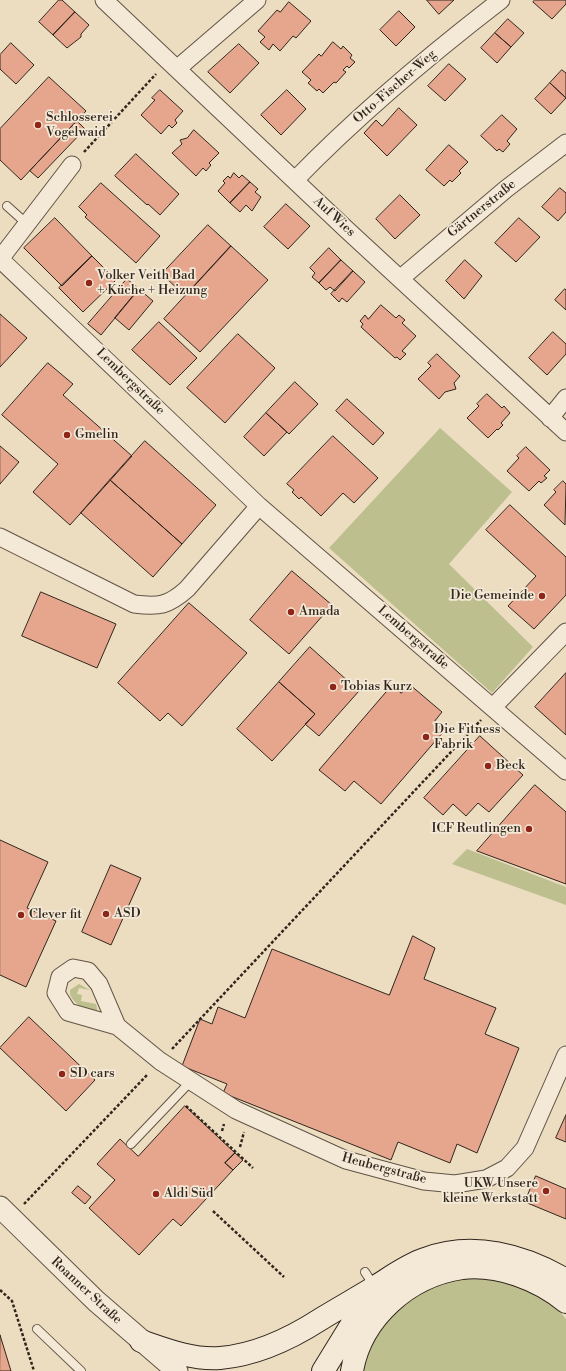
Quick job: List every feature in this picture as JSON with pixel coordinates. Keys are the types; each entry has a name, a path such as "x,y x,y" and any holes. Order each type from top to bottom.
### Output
{"main road":[{"path":"141,1341 171,1352 202,1358 218,1358 243,1354 276,1344 301,1331 370,1279 424,1259 454,1251 468,1250 503,1253 535,1265 566,1280"},
{"path":"352,1371 354,1359 363,1336 378,1312 398,1296 435,1275 462,1268 493,1269 518,1275 539,1284 566,1302"},
{"path":"323,1371 370,1279"}],"street":[{"name":"Auf Wies","path":"104,0 566,432"},
{"path":"173,64 257,0"},
{"name":"Otto-Fischer-Weg","path":"295,180 336,138 399,81 501,0"},
{"name":"Gärtnerstraße","path":"401,278 506,189 566,143"},
{"name":"Lembergstraße","path":"72,165 0,259 259,506 494,707 566,771"},
{"path":"550,418 566,398"},
{"path":"0,537 134,604 155,606 174,601 187,589 259,506"},
{"path":"494,707 566,632"},
{"name":"Heubergstraße","path":"117,1026 160,1061 236,1110 346,1160 424,1181 455,1184 486,1179 507,1168 525,1148 566,1055"},
{"name":"Roanner Straße","path":"9,1209 67,1274 141,1341 177,1371"}],"lane":[{"path":"7,206 27,224"},
{"path":"131,1144 191,1081"},
{"path":"37,1329 81,1371"}],"path":[{"path":"72,165 173,64"},
{"path":"9,1209 160,1061 494,707"},
{"path":"187,1106 253,1168"},
{"path":"213,1211 284,1277"},
{"path":"0,1290 12,1301 34,1371"}],"green space":[{"path":"440,428 512,492 449,564 533,647 492,693 329,548"},
{"path":"467,849 566,887 566,905 452,864"},
{"path":"79,984 90,990 79,988 77,994 82,995 81,1001 96,1004 98,1013 89,1011 72,999 70,990"},
{"path":"462,1275 490,1276 535,1292 557,1308 566,1319 566,1371 364,1371 372,1340 386,1319 418,1292"}],"building":[{"path":"59,0 62,0 75,12 53,35 39,22"},
{"path":"427,0 454,0 439,14"},
{"path":"535,0 566,0 566,4 552,19 533,2"},
{"path":"289,2 311,21 296,38 293,36 280,51 273,44 269,50 260,42 265,37 258,31 277,10 280,12"},
{"path":"399,11 415,27 396,46 380,30"},
{"path":"75,12 89,25 81,34 81,37 67,48 53,35"},
{"path":"508,19 524,33 511,47 495,33"},
{"path":"495,33 511,47 497,63 481,48"},
{"path":"333,42 341,49 343,46 352,55 350,58 355,62 349,68 347,66 343,70 346,72 336,83 334,82 323,93 319,89 317,91 308,83 311,80 302,72 319,54 321,56"},
{"path":"11,43 34,65 16,84 0,69 0,55"},
{"path":"239,44 259,63 230,93 208,72"},
{"path":"449,64 466,79 445,101 428,86"},
{"path":"562,70 566,73 566,98 550,83"},
{"name":"Schlosserei Vogelwaid","path":"49,77 86,111 21,180 0,160 0,129"},
{"path":"550,83 566,98 551,114 535,99"},
{"path":"160,90 183,111 175,120 177,123 172,128 169,125 161,134 141,115 155,100 152,98"},
{"path":"287,90 306,109 281,135 261,115"},
{"path":"399,108 417,125 387,156 364,133 376,120 382,126"},
{"path":"502,115 517,129 507,141 510,144 503,152 499,149 497,151 481,136"},
{"path":"77,121 85,129 38,178 30,171"},
{"path":"194,130 219,153 209,163 211,165 206,171 203,168 196,176 172,153 182,144 180,140 187,138"},
{"path":"449,145 468,162 459,171 461,173 452,182 450,180 444,186 426,170"},
{"path":"136,154 179,194 160,215 115,176"},
{"path":"234,173 239,178 242,175 250,182 230,203 218,191 225,183 223,181 228,176 230,178"},
{"path":"250,182 258,189 255,192 261,197 252,211 246,205 240,212 230,203"},
{"path":"101,183 160,236 136,263 85,217 87,215 79,207"},
{"path":"560,188 566,193 566,212 558,221 542,207"},
{"path":"400,195 420,215 395,239 376,219"},
{"path":"286,204 310,226 288,249 264,227"},
{"path":"55,218 92,256 62,286 24,248"},
{"path":"519,218 540,237 516,262 495,243"},
{"path":"208,225 231,246 185,296 162,274"},
{"path":"231,246 268,280 200,352 164,319"},
{"path":"329,248 341,260 319,283 312,277 315,273 310,268"},
{"name":"Volker Veith Bad + Küche + Heizung","path":"92,256 116,280 83,312 59,288"},
{"path":"341,260 353,271 335,291 330,287 326,290 319,283"},
{"path":"465,260 482,276 464,299 446,281"},
{"path":"353,271 365,282 347,302 342,298 339,302 331,294"},
{"path":"127,279 139,289 101,335 88,324"},
{"path":"139,289 153,301 129,330 115,318"},
{"path":"565,289 566,290 566,310 555,300"},
{"path":"381,305 396,318 399,315 405,320 402,323 416,336 402,351 406,354 400,360 397,357 395,358 361,327 363,324 360,321 365,315 368,319"},
{"path":"0,314 27,338 0,367"},
{"path":"159,322 197,358 170,385 132,350"},
{"path":"553,332 566,344 566,354 547,375 529,358"},
{"path":"238,334 275,368 225,423 187,388"},
{"path":"437,354 460,376 454,383 456,389 445,392 439,399 418,379 431,366 428,363"},
{"name":"Gmelin","path":"48,363 73,384 63,395 132,456 70,525 33,492 58,464 2,415"},
{"path":"295,382 318,404 289,434 266,413"},
{"path":"487,394 502,408 504,406 510,413 501,423 503,425 488,438 467,418 479,406 477,404"},
{"path":"347,399 384,433 373,445 336,411"},
{"path":"266,413 287,432 264,456 244,437"},
{"path":"333,436 378,478 354,503 343,493 321,516 301,497 299,499 292,492 294,490 287,484"},
{"path":"145,441 216,505 182,544 110,480"},
{"path":"0,446 19,462 0,484"},
{"path":"526,447 550,470 544,476 547,478 541,483 539,481 529,491 507,471 519,458 517,456"},
{"path":"110,480 182,544 153,577 81,513"},
{"path":"563,481 566,484 565,525 544,505 556,492 554,490"},
{"path":"510,505 566,557 566,595 534,629 508,606 536,576 486,530"},
{"name":"Amada","path":"292,571 332,605 289,654 250,620"},
{"path":"41,592 116,624 97,668 22,636"},
{"path":"189,603 247,653 182,726 168,713 160,721 118,683"},
{"path":"310,647 359,691 319,736 305,724 315,714 279,682"},
{"path":"566,673 566,735 535,707"},
{"path":"279,682 315,714 272,761 237,729"},
{"path":"409,684 442,712 434,722 444,731 381,804 354,781 345,791 319,770 392,685 401,693"},
{"path":"480,736 523,775 489,812 478,803 466,816 453,804 443,815 424,798"},
{"path":"535,785 566,812 566,884 477,851"},
{"name":"Clever fit","path":"0,840 48,862 27,908 56,921 26,987 0,975"},
{"path":"111,865 141,878 111,945 82,932"},
{"path":"413,936 435,948 424,979 496,1008 485,1034 519,1048 477,1153 457,1144 450,1163 398,1142 391,1160 223,1093 227,1084 182,1066 200,1019 212,1024 218,1007 245,1018 272,949 389,995"},
{"path":"29,1017 95,1080 66,1111 0,1048"},
{"name":"Aldi Süd","path":"185,1106 235,1153 225,1163 233,1170 181,1226 173,1219 139,1255 89,1208 115,1180 97,1164 120,1139 138,1156"},
{"path":"566,1115 566,1142 556,1138"},
{"path":"235,1153 243,1160 233,1170 225,1163"},
{"path":"536,1176 566,1189 566,1219 525,1202"},
{"path":"78,1186 91,1197 85,1204 72,1193"},
{"path":"0,1335 11,1371 0,1371"}],"place":[{"name":"Schlosserei Vogelwaid","path":"38,125"},
{"name":"Volker Veith Bad + Küche + Heizung","path":"89,283"},
{"name":"Gmelin","path":"67,435"},
{"name":"Die Gemeinde","path":"542,596"},
{"name":"Amada","path":"291,612"},
{"name":"Tobias Kurz","path":"333,687"},
{"name":"Die Fitness Fabrik","path":"426,737"},
{"name":"Beck","path":"488,766"},
{"name":"ICF Reutlingen","path":"529,829"},
{"name":"ASD","path":"106,914"},
{"name":"Clever fit","path":"21,915"},
{"name":"SD cars","path":"62,1074"},
{"name":"UKW Unsere kleine Werkstatt","path":"546,1191"},
{"name":"Aldi Süd","path":"156,1194"}]}
